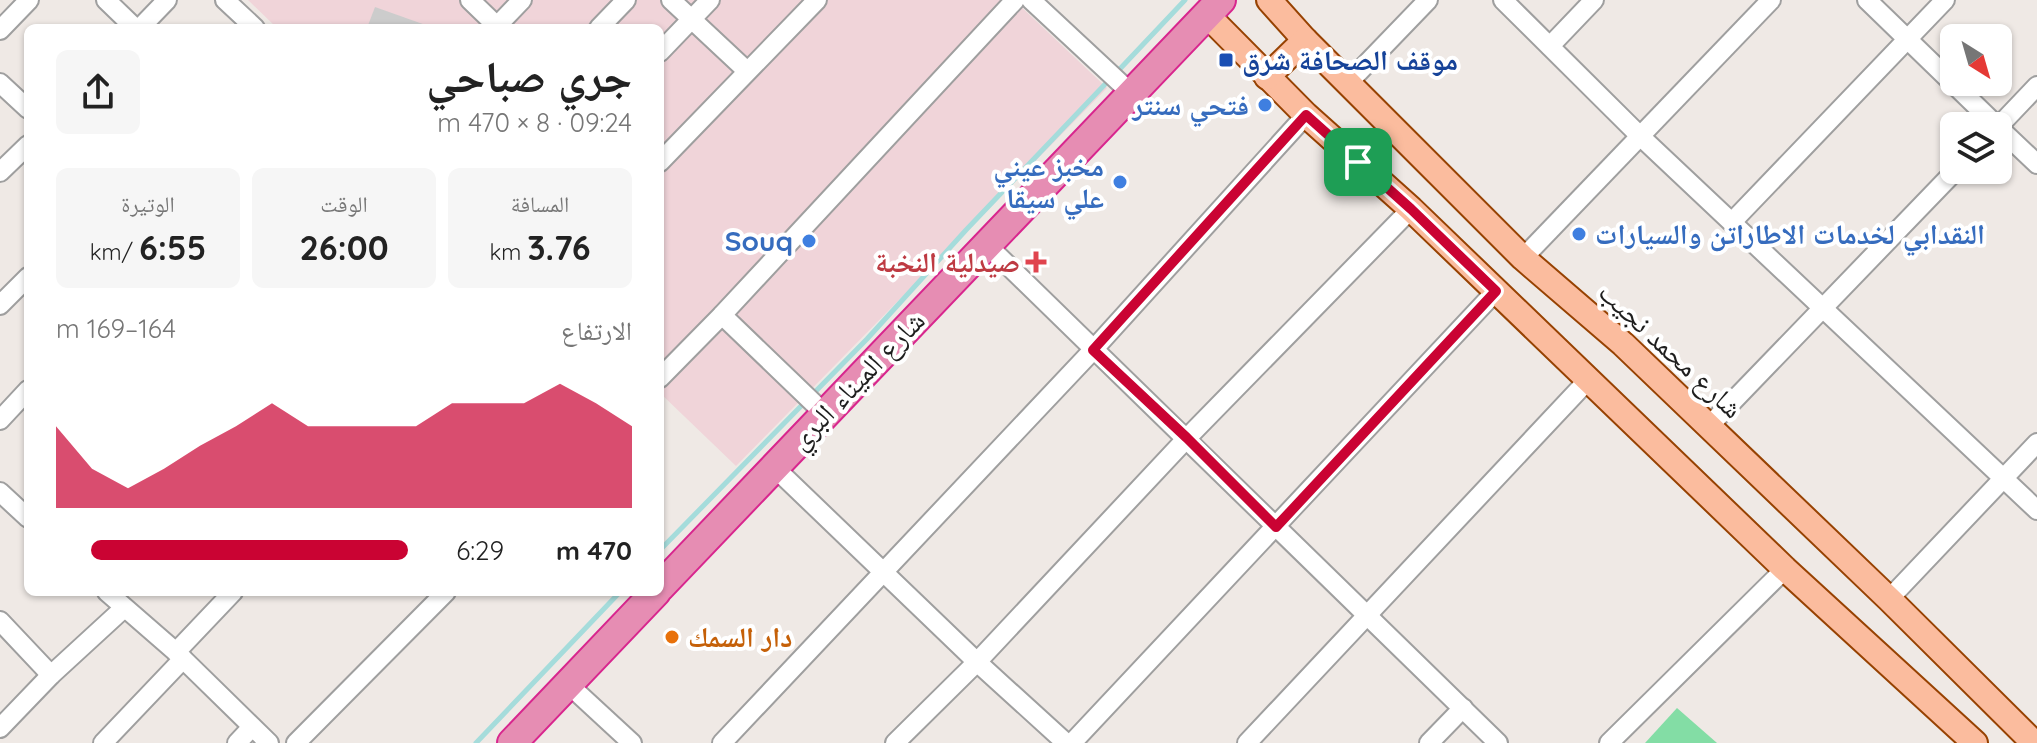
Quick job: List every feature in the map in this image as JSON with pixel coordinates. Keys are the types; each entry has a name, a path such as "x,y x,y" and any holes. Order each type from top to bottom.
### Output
{"highway":[{"name":"شارع الميناء البري","path":"664,583 1213,5"},
{"path":"512,743 652,596"}],"main road":[{"name":"شارع محمد نجيب","path":"1269,0 1305,40 1523,258 1623,344 2034,743"},
{"path":"1213,5 1267,77 1411,209 1961,738"},
{"path":"1267,77 1305,40"}],"street":[{"path":"0,30 29,0"},
{"path":"106,0 133,24"},
{"path":"142,24 167,0"},
{"path":"225,0 250,24"},
{"path":"470,0 495,24"},
{"path":"501,24 522,0"},
{"path":"603,24 626,0"},
{"path":"671,0 747,71"},
{"path":"664,48 710,0"},
{"path":"664,158 817,0"},
{"path":"664,374 1015,0"},
{"path":"1031,0 1131,93"},
{"path":"1348,83 1428,0"},
{"path":"1503,0 1640,136 2037,510"},
{"path":"1550,46 1594,0"},
{"path":"1523,258 1771,0"},
{"path":"1867,0 1983,112"},
{"path":"1732,222 1945,0"},
{"path":"0,83 24,105"},
{"path":"2012,112 2037,86"},
{"path":"722,743 1093,350 1306,115"},
{"path":"2012,140 2037,164"},
{"path":"0,172 24,149"},
{"path":"1709,426 1943,184"},
{"path":"895,743 977,662 1187,438 1411,209"},
{"path":"986,244 1498,743"},
{"path":"0,305 24,281"},
{"path":"774,467 977,662 1069,743 1496,291"},
{"path":"722,315 825,414"},
{"path":"1247,743 1589,379"},
{"path":"0,420 24,394"},
{"path":"1889,599 2037,443"},
{"path":"0,492 24,509"},
{"path":"1609,743 1785,569"},
{"path":"111,596 180,656 269,743"},
{"path":"103,743 230,596"},
{"path":"296,743 442,596"},
{"path":"0,728 51,675 124,608"},
{"path":"0,621 51,675"},
{"path":"568,684 632,743"},
{"path":"1429,743 1463,708"},
{"path":"237,743 252,727"}],"shaded area":[{"name":"Souq","path":"248,0 1014,0 1107,88 736,466 664,397 664,24 273,24"},
{"path":"375,7 423,24 369,24"}],"green space":[{"path":"1677,708 1717,743 1645,743"}],"waterway":[{"path":"1117,72 1185,0"},
{"path":"812,395 1110,79"},
{"path":"664,546 805,402"},
{"path":"476,743 616,596"}],"place":[{"name":"موقف الصحافة شرق","path":"1226,60"},
{"name":"فتحي سنتر","path":"1265,105"},
{"name":"مخبز عيني علي سيقا","path":"1120,182"},
{"name":"النقدابي لخدمات الاطاراتن والسيارات","path":"1579,234"},
{"name":"Souq","path":"809,241"},
{"name":"صيدلية النخبة","path":"1036,262"},
{"name":"دار السمك","path":"672,637"}],"route":[{"path":"1306,115 1358,162 1496,291 1276,527 1093,350 1306,115"}]}
